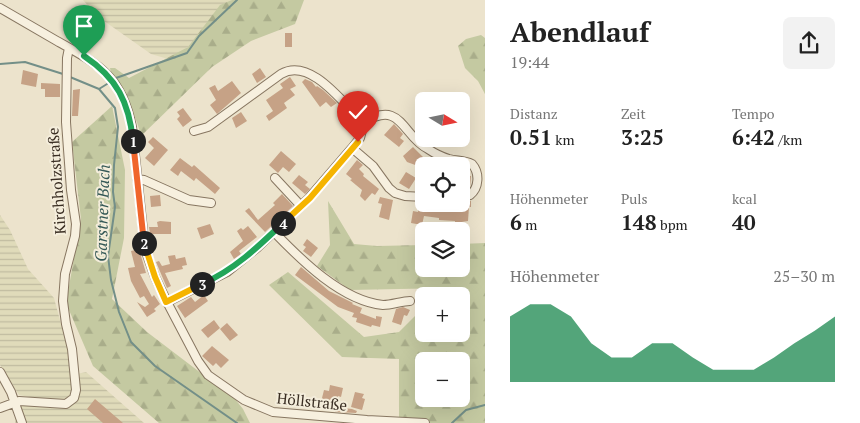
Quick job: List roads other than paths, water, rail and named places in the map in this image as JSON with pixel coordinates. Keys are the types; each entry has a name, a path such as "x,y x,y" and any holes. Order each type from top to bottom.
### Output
{"street":[{"name":"Höllstraße","path":"0,8 84,56 104,70 122,96 132,127 145,249 166,302 198,361 208,375 265,410 287,414 425,423"},
{"name":"Kirchholzstraße","path":"14,402 25,400 66,404 72,400 75,394 73,359 63,301 66,268 75,236 76,224 71,190 66,122 66,66 69,48"},
{"path":"194,131 208,127 281,74 292,70 303,72 322,81 364,123"},
{"path":"364,123 380,116 395,117 401,121 426,149 444,157"},
{"path":"166,302 227,272 274,232 301,206 352,148 360,138 364,123"},
{"path":"352,148 373,166 395,193 415,197"},
{"path":"470,164 477,174 476,188 470,195"},
{"path":"275,178 301,206"},
{"path":"137,179 144,180 190,200 211,203"},
{"path":"274,232 329,282 350,294 384,305 410,301"},
{"path":"0,372 22,423"},
{"path":"0,408 14,402"}],"waterway":[{"path":"116,78 187,53 199,36 237,0"},
{"name":"Garstner Bach","path":"0,64 25,62 63,74"},
{"name":"Garstner Bach","path":"70,77 99,89 115,108 118,127 114,165 113,192 115,207 108,256 111,280 119,312 131,342 155,366 237,423"},
{"path":"99,89 107,84"},
{"path":"452,423 466,410 485,405"}]}
